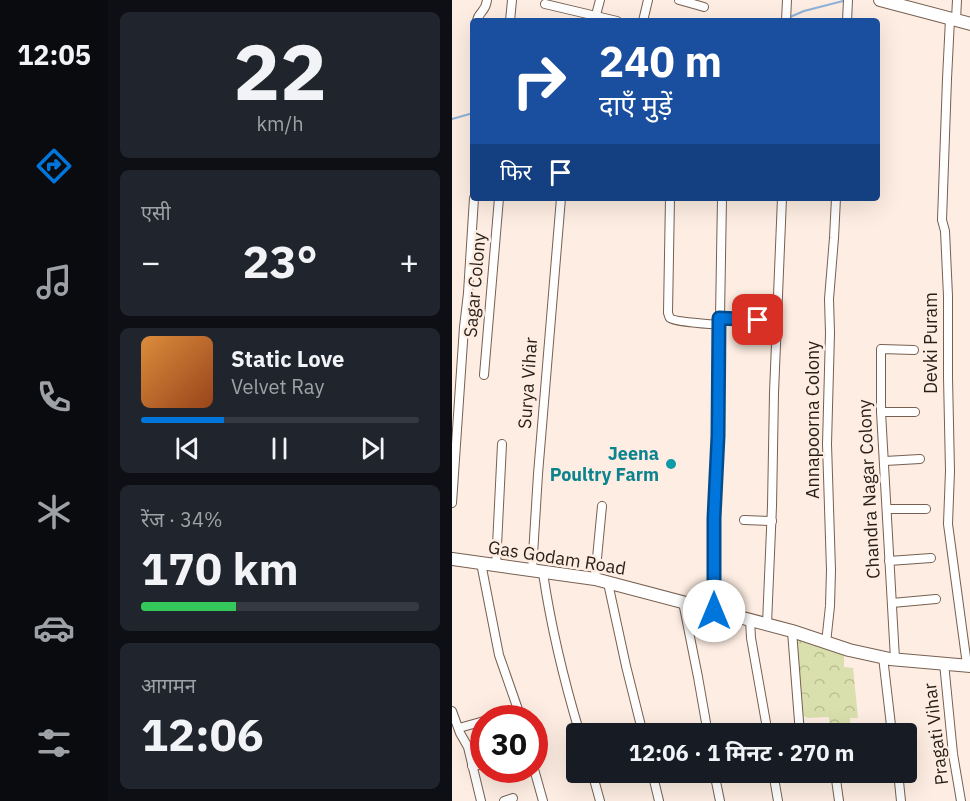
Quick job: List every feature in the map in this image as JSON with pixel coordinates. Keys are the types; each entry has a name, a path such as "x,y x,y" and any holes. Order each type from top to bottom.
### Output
{"main road":[{"path":"880,0 971,24"},
{"name":"Gas Godam Road","path":"452,559 595,579 767,624 849,650 889,658 969,665"}],"street":[{"path":"478,18 485,9 487,0"},
{"path":"510,18 512,0"},
{"path":"596,15 600,0"},
{"path":"644,18 648,0"},
{"path":"679,0 704,7"},
{"path":"786,18 788,0"},
{"path":"847,18 848,0"},
{"name":"Devki Puram","path":"957,0 947,79 942,220 945,231 948,296 950,471 948,524 969,665"},
{"path":"545,4 606,18"},
{"path":"452,503 474,201"},
{"name":"Sagar Colony","path":"484,375 500,201"},
{"name":"Surya Vihar","path":"561,201 538,474 537,572 577,723"},
{"path":"670,201 669,317 679,320 778,320"},
{"path":"714,611 722,201"},
{"path":"767,624 782,201"},
{"name":"Annapoorna Colony","path":"826,643 831,570 827,444 829,299 836,201"},
{"name":"Chandra Nagar Colony","path":"892,723 889,658 892,603 881,412 881,349 914,350"},
{"path":"881,412 915,412"},
{"path":"496,566 502,444"},
{"path":"885,461 920,459"},
{"path":"595,579 602,506"},
{"path":"888,508 926,508"},
{"path":"744,520 772,521"},
{"path":"889,561 931,558"},
{"path":"481,563 499,655 516,705"},
{"path":"608,583 640,723"},
{"path":"892,603 936,599"},
{"path":"683,602 706,723"},
{"path":"750,620 766,723"},
{"path":"792,631 799,723"},
{"name":"Pragati Vihar","path":"944,663 953,754 961,801"},
{"path":"452,711 470,756"},
{"path":"458,728 470,725"},
{"path":"476,783 481,801"},
{"path":"538,783 543,801"},
{"path":"595,783 600,801"},
{"path":"655,783 659,801"},
{"path":"716,783 720,801"},
{"path":"775,783 778,801"},
{"path":"837,783 839,801"},
{"path":"899,783 901,801"}],"green space":[{"path":"795,637 844,652 844,667 853,668 858,718 850,718 850,723 829,723 829,717 808,718 800,714"}],"waterway":[{"path":"790,17 843,1"},
{"path":"452,119 470,114"}],"place":[{"name":"Jeena Poultry Farm","path":"671,464"}],"route":[{"path":"714,611 719,318 758,320"}]}
